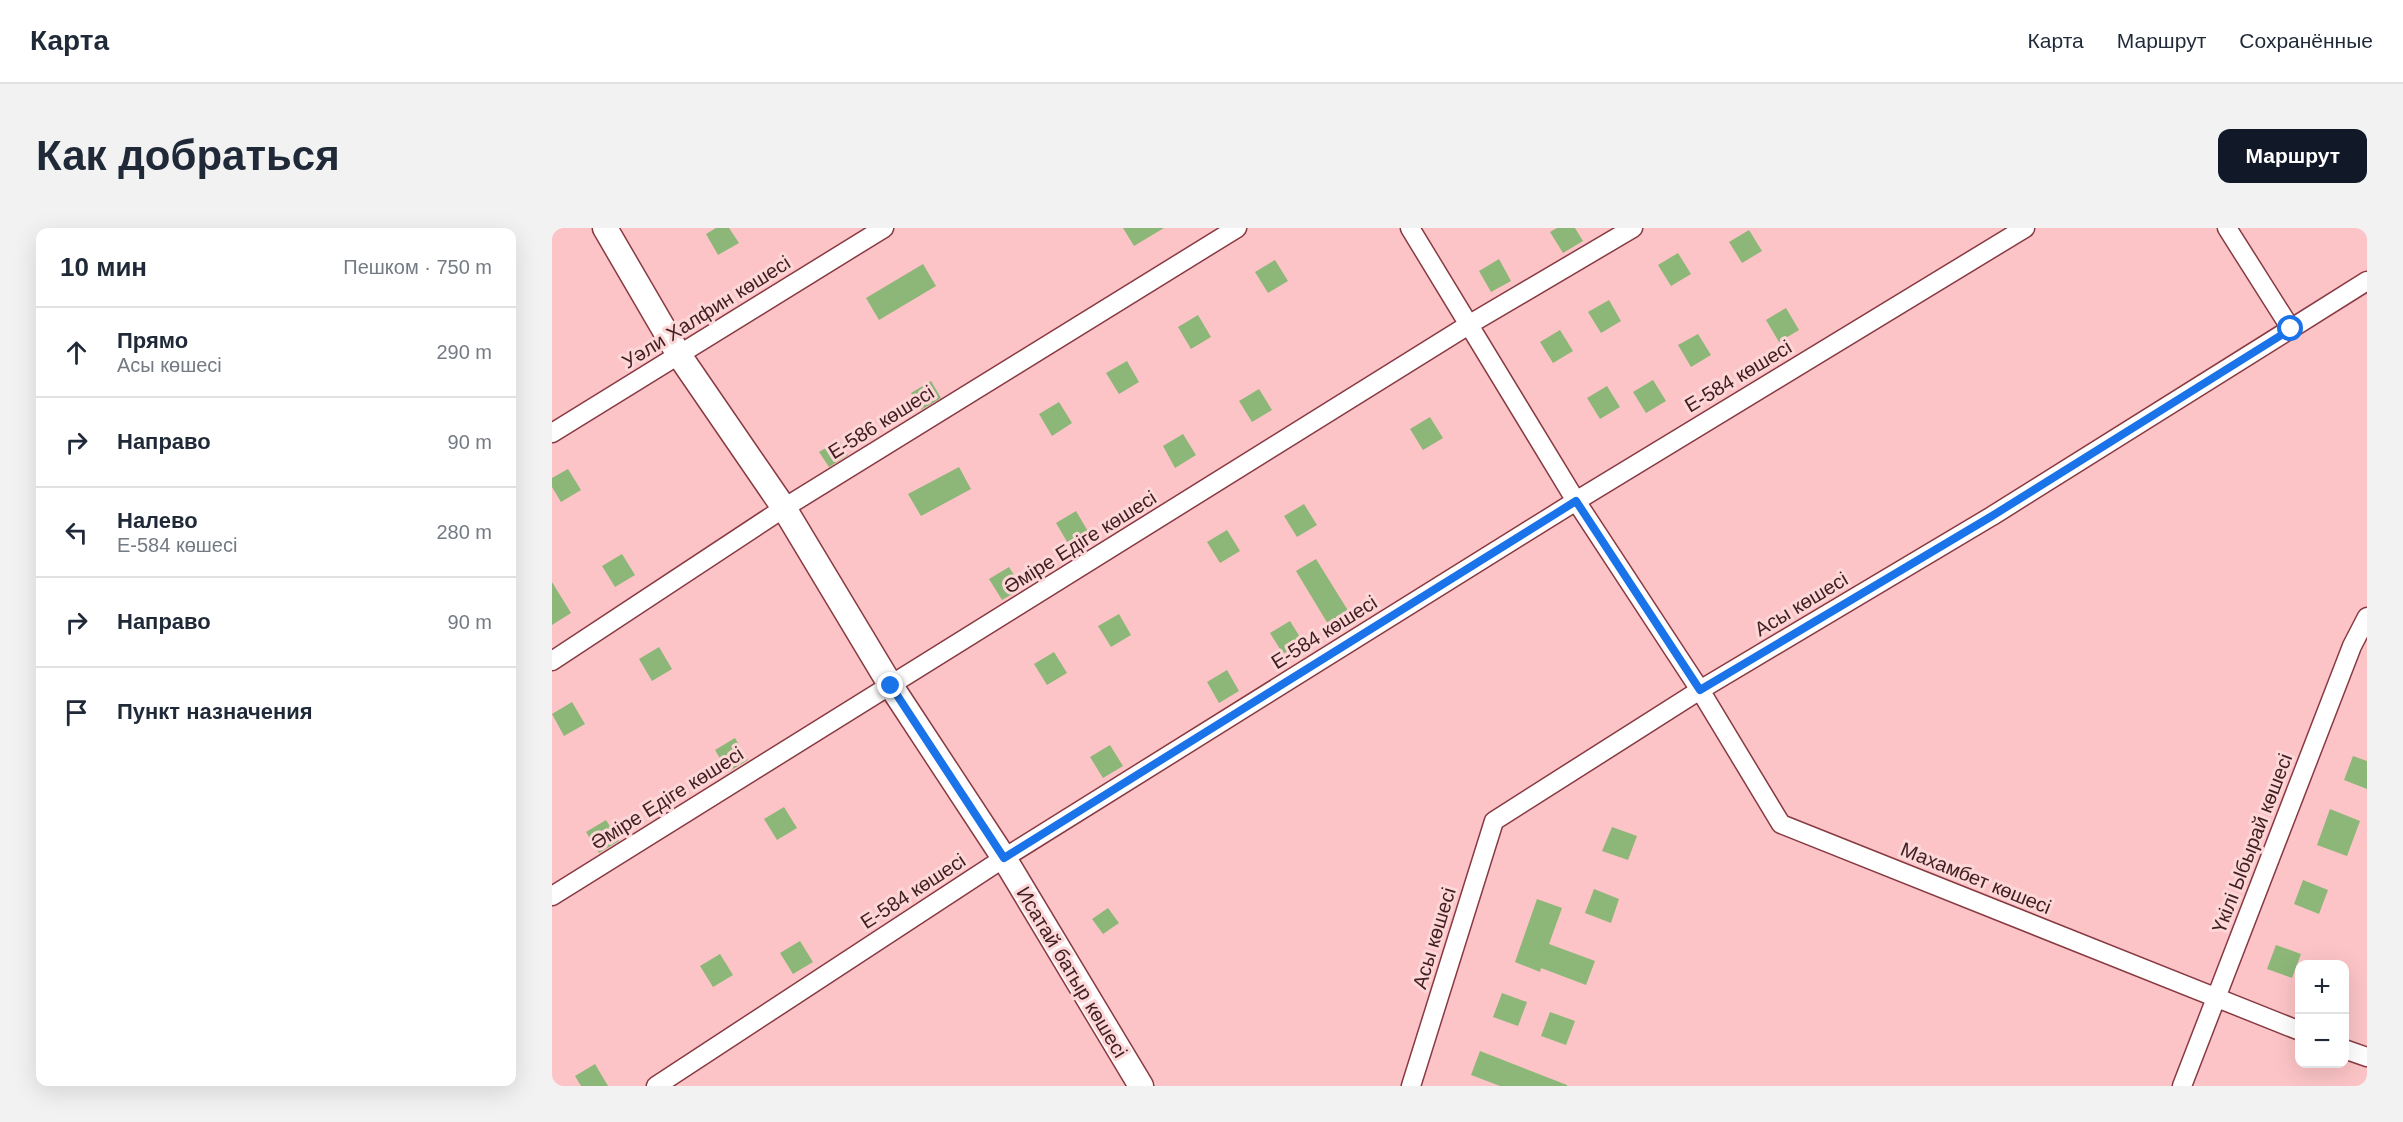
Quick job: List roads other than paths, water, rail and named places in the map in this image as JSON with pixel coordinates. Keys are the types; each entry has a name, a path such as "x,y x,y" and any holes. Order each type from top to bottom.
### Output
{"street":[{"name":"Исатай батыр көшесі","path":"605,228 679,354 784,508 891,686 1004,858 1141,1086"},
{"name":"Уәли Халфин көшесі","path":"552,433 884,228"},
{"name":"Е-586 көшесі","path":"552,661 784,508 1237,228"},
{"name":"Махамбет көшесі","path":"1410,228 1576,501 1700,690 1781,824 2295,1029"},
{"name":"Әміре Едіге көшесі","path":"552,896 1470,324 1633,228"},
{"name":"Е-584 көшесі","path":"656,1086 1004,858 1576,501 2025,228"},
{"path":"2227,228 2291,329"},
{"name":"Асы көшесі","path":"1411,1086 1494,821 1700,690 1992,516 2367,281"},
{"name":"Үкілі Ыбырай көшесі","path":"2182,1086 2352,646 2367,617"},
{"path":"2349,1051 2367,1057"}]}
